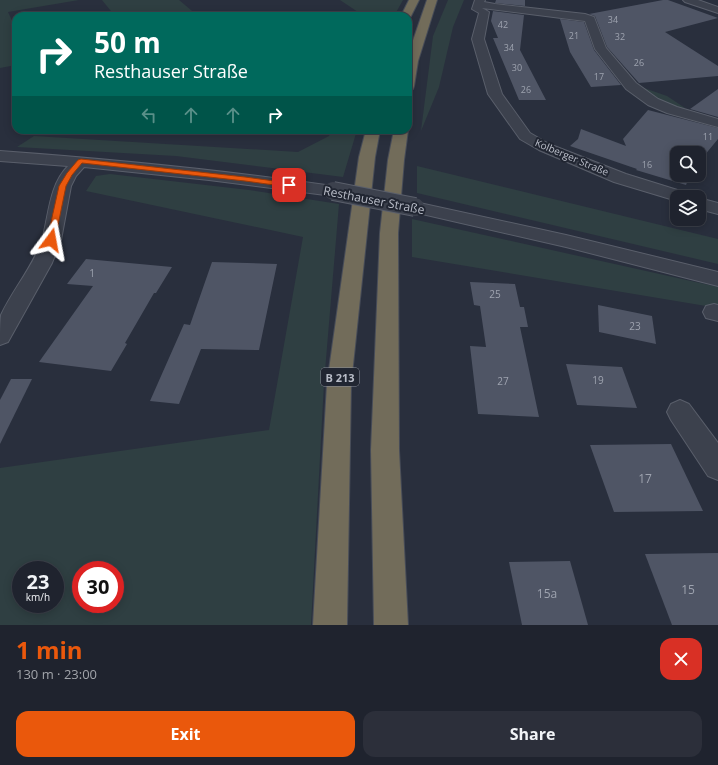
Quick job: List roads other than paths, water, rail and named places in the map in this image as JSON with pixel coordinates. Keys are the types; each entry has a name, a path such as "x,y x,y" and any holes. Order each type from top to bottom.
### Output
{"highway":[{"path":"408,12 414,0"},
{"path":"412,61 432,0"},
{"name":"B 213","path":"330,625 339,384 367,157 372,134"},
{"path":"391,625 385,450 390,233 396,160 400,134"}],"street":[{"path":"688,0 718,10"},
{"path":"484,6 585,17 590,19 601,49 631,86 653,102 672,110 718,123"},
{"name":"Kolberger Straße","path":"484,6 478,39 495,94 525,136 544,146 620,178 670,194"},
{"name":"Resthauser Straße","path":"0,156 81,161 245,179 333,191 415,207 566,241 718,279"},
{"path":"0,336 42,263 51,240 63,186 69,174 81,161"},
{"path":"706,205 718,209"},
{"path":"680,412 718,466"}]}
